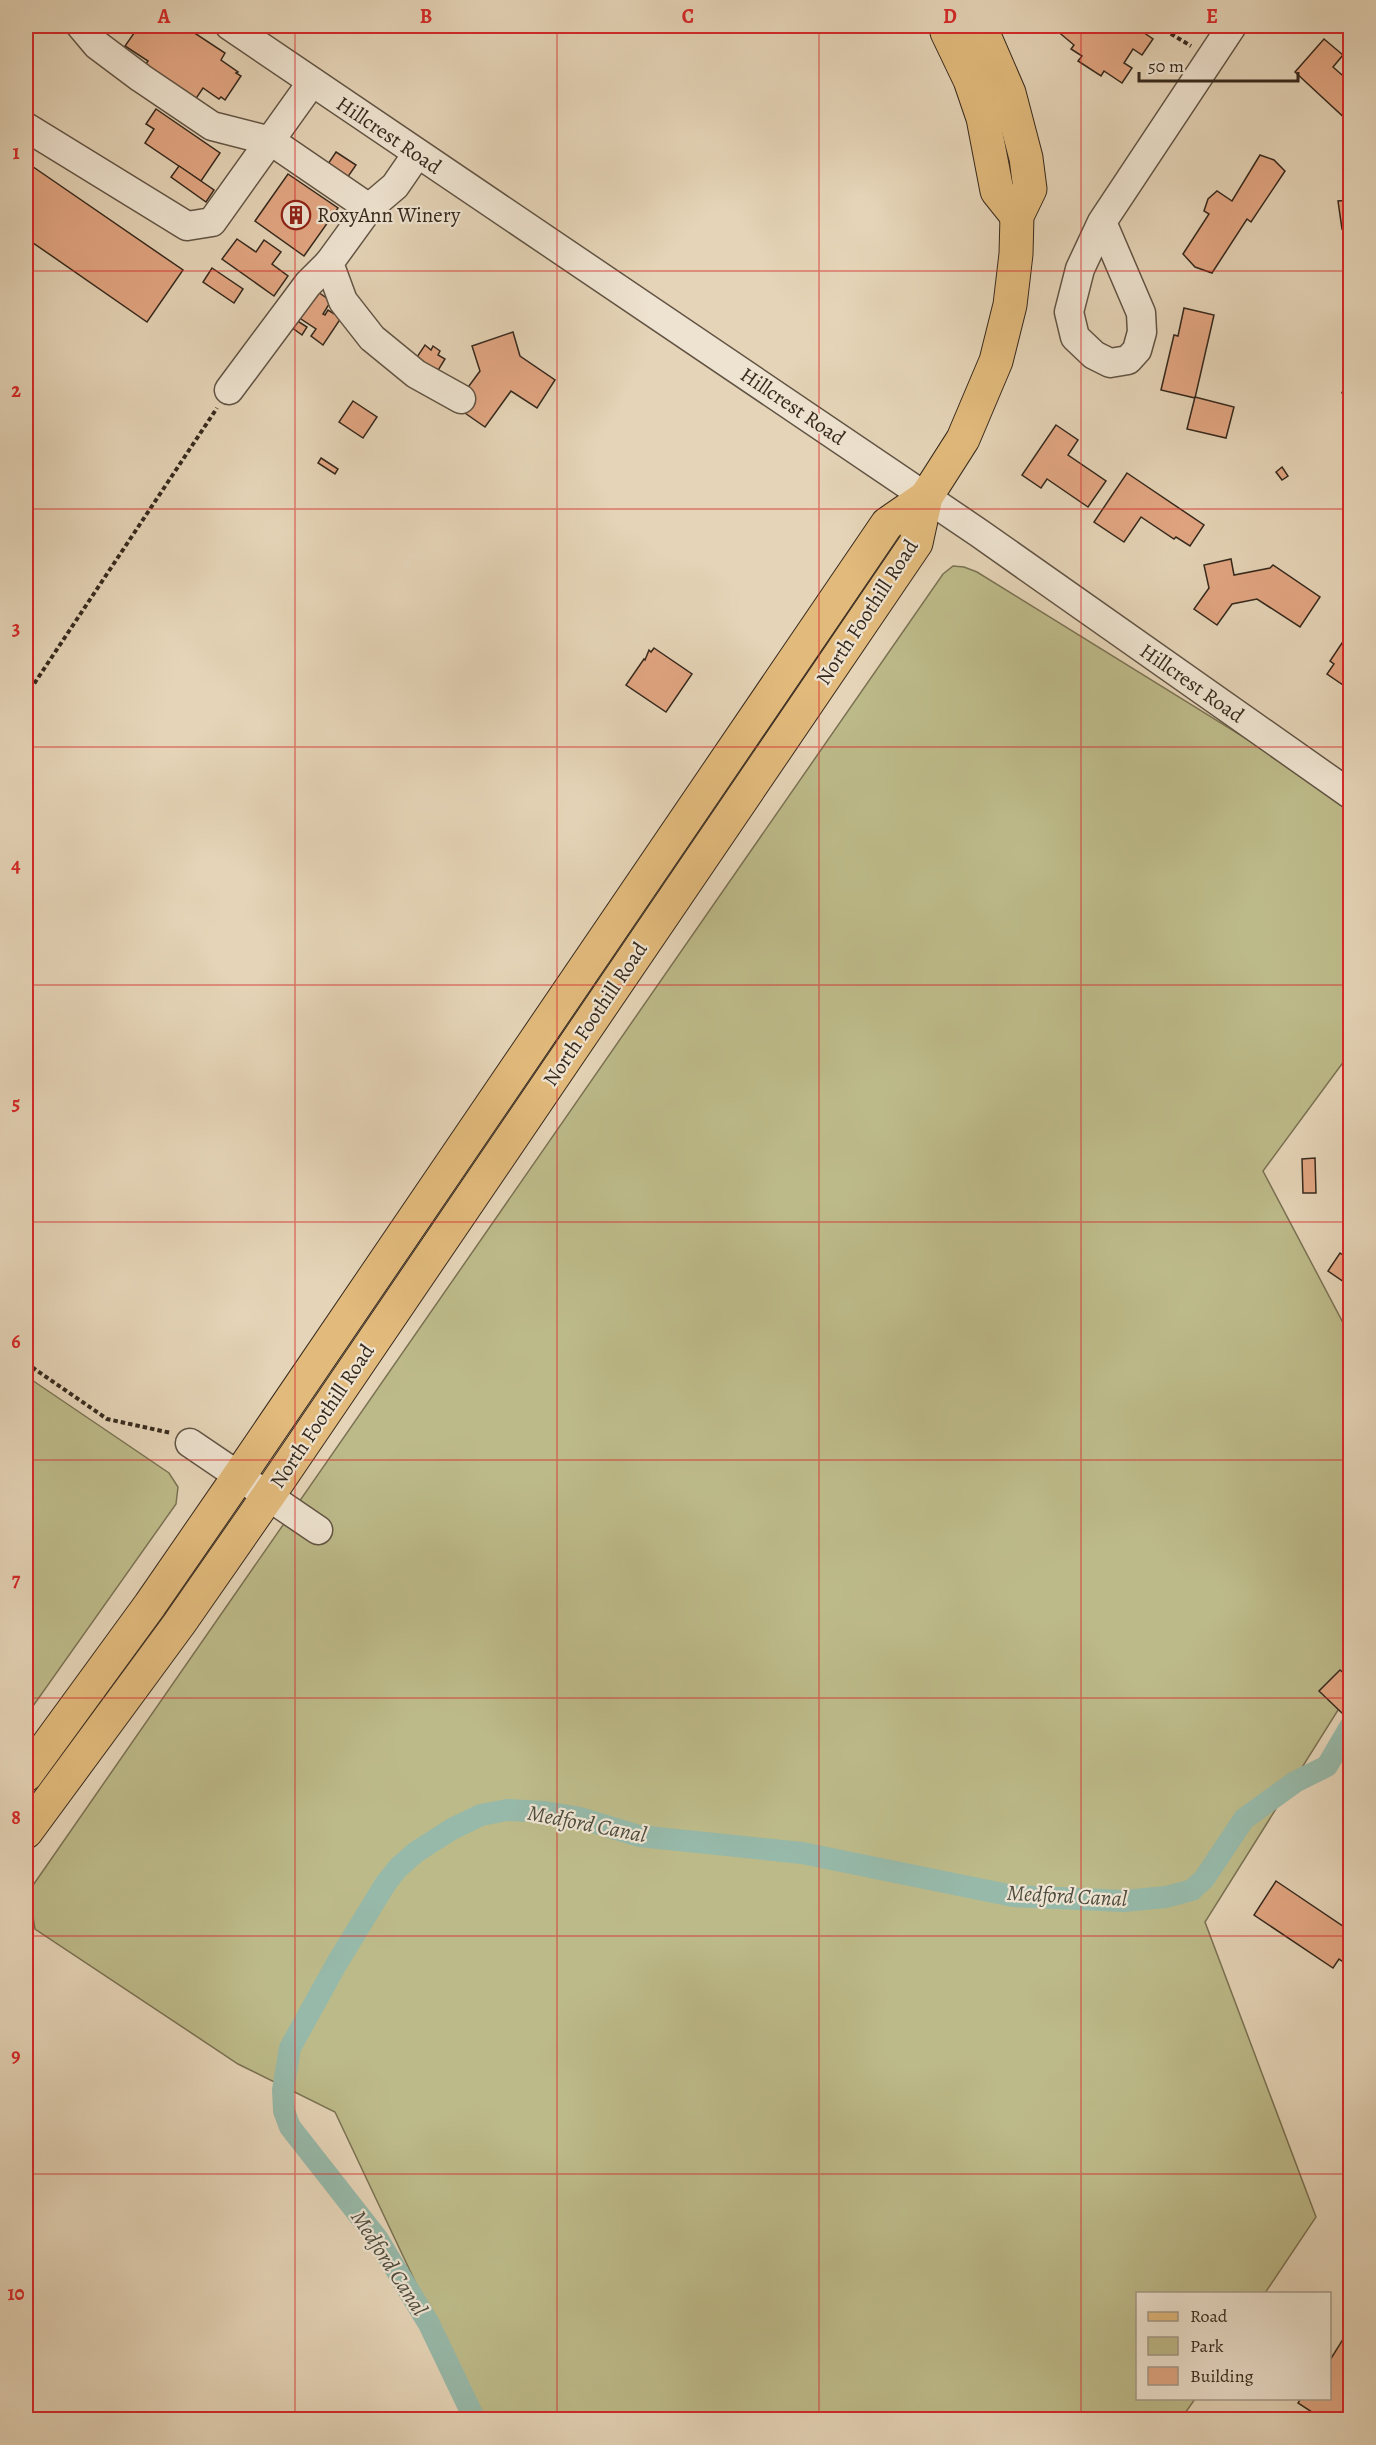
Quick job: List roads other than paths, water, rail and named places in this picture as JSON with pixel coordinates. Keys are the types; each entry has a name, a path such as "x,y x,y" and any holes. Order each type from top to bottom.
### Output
{"main road":[{"path":"946,26 946,32 970,80 983,118 997,191 1017,216"},
{"path":"926,497 963,439 996,361 1010,304 1016,254 1017,216 1030,189 1026,158 1009,93 980,26"},
{"name":"North Foothill Road","path":"26,1775 150,1605 239,1476 887,524 926,497"},
{"name":"North Foothill Road","path":"26,1832 268,1496 916,543 926,497"}],"street":[{"path":"81,26 97,45 132,72 212,126 271,141 369,208"},
{"name":"Hillcrest Road","path":"230,26 926,497 1350,794"},
{"path":"1102,222 1232,26"},
{"path":"26,127 187,226 212,222 312,82"},
{"path":"229,390 308,284 329,263 369,208 395,186 417,154"},
{"path":"329,263 343,301 372,338 416,374 461,399"},
{"path":"190,1443 318,1530"}],"waterway":[{"name":"Medford Canal","path":"475,2420 429,2324 377,2238 290,2127 284,2111 283,2090 290,2048 337,1963 386,1883 398,1868 416,1852 452,1829 481,1815 507,1810 545,1812 580,1818 639,1836 802,1853 1013,1896 1124,1901 1166,1897 1192,1890 1204,1879 1244,1819 1295,1782 1327,1766 1350,1727"}],"place":[{"name":"RoxyAnn Winery","path":"296,215"}]}
